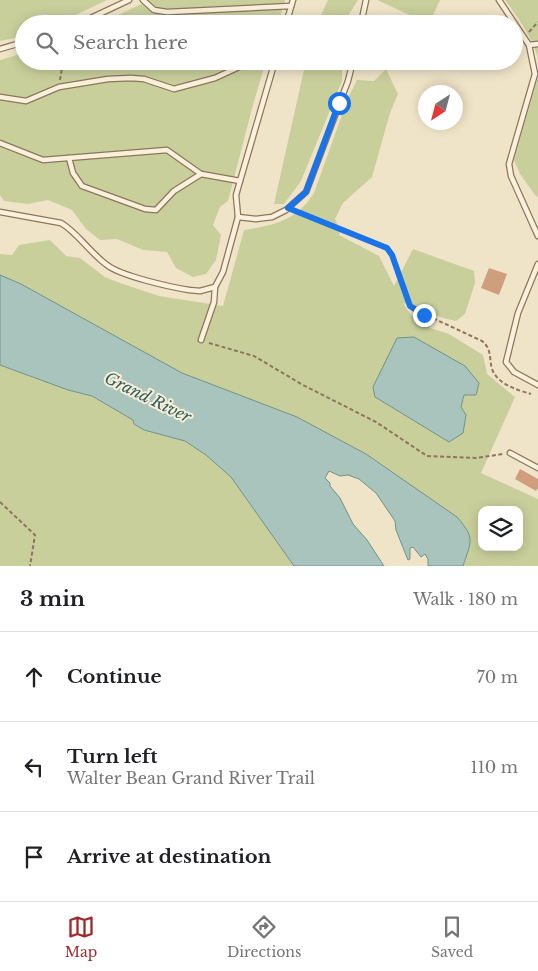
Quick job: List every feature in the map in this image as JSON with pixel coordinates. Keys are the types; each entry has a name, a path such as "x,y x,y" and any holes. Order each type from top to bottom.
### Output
{"lane":[{"path":"97,15 129,0"},
{"path":"143,0 154,10 167,12 292,6"},
{"path":"289,15 293,0"},
{"path":"363,15 366,0"},
{"path":"499,0 509,15"},
{"path":"524,38 530,45 535,74 509,164 511,176 538,236"},
{"path":"530,45 538,44"},
{"path":"0,49 15,45"},
{"path":"0,97 26,101 59,87 108,79 144,79 174,88 215,78 232,70"},
{"path":"201,340 214,302 216,287 224,272 238,216 236,195 272,70"},
{"path":"238,216 256,219 272,217 288,208 306,192 351,70"},
{"path":"0,142 42,160 167,150 201,174 240,181"},
{"path":"69,158 73,173 82,186 145,209 156,210 174,191 201,174"},
{"path":"0,212 61,223 69,227 92,253 108,266 124,273 189,290 200,291 216,287"},
{"path":"538,264 518,312 506,362 514,372 538,385"},
{"path":"510,452 538,468"}],"path":[{"path":"524,38 538,22"},
{"path":"59,87 62,70"},
{"path":"288,208 387,248 392,255 411,308 482,341 489,347 493,370 499,380 512,388 532,394"},
{"path":"201,340 254,356 303,385 376,422 427,456 476,458 510,452"},
{"path":"0,502 35,535 30,566"}],"green space":[{"path":"0,0 107,0 76,15 15,15 15,38 0,41"},
{"path":"150,0 285,0 281,15 118,15"},
{"path":"328,0 358,0 349,15 321,15"},
{"path":"377,0 440,0 433,15 410,15"},
{"path":"505,0 538,0 538,59 529,35 523,26 523,15 516,15"},
{"path":"15,56 15,70 263,70 228,201 220,207 213,225 221,235 216,260 206,274 193,277 176,268 167,252 143,250 117,239 100,240 86,229 72,210 48,200 28,204 4,201 0,195 0,60"},
{"path":"304,70 342,70 342,81 301,181 284,204 274,204"},
{"path":"385,70 398,94 390,113 372,177 343,203 335,219 340,231 339,235 379,256 394,286 413,249 474,271 475,283 465,314 456,321 403,303 411,315 431,328 449,334 483,355 487,374 515,397 481,473 538,499 538,566 463,566 470,540 467,530 457,517 366,454 297,417 182,373 21,284 0,275 0,254 12,255 19,245 50,240 66,256 80,258 105,277 120,283 159,296 223,306 244,230 284,220 300,210 307,202 314,193 348,98 357,80 374,81","holes":["396,338 464,395 461,407"]},
{"path":"538,77 538,197 520,174 514,160"},
{"path":"0,365 68,390 91,396 133,420 144,430 185,441 206,455 231,477 294,566 0,566"}],"water":[{"name":"Grand River","path":"0,275 21,284 182,373 297,417 366,454 457,517 467,530 470,540 463,566 428,566 428,559 425,554 421,557 413,547 410,548 410,559 408,560 396,530 395,521 376,493 359,479 348,475 340,476 329,471 325,478 340,498 353,524 367,540 384,566 294,566 231,477 206,455 185,441 144,430 134,424 133,420 92,396 68,390 0,365"},
{"path":"414,337 465,366 479,383 476,395 464,395 461,407 466,415 463,433 449,442 375,397 373,387 397,338"}],"building":[{"path":"489,268 507,274 499,295 481,288"},
{"path":"520,469 538,479 536,491 515,479"}],"route":[{"path":"339,103 318,164 306,192 288,208 387,248 392,255 411,308 424,315"}]}
